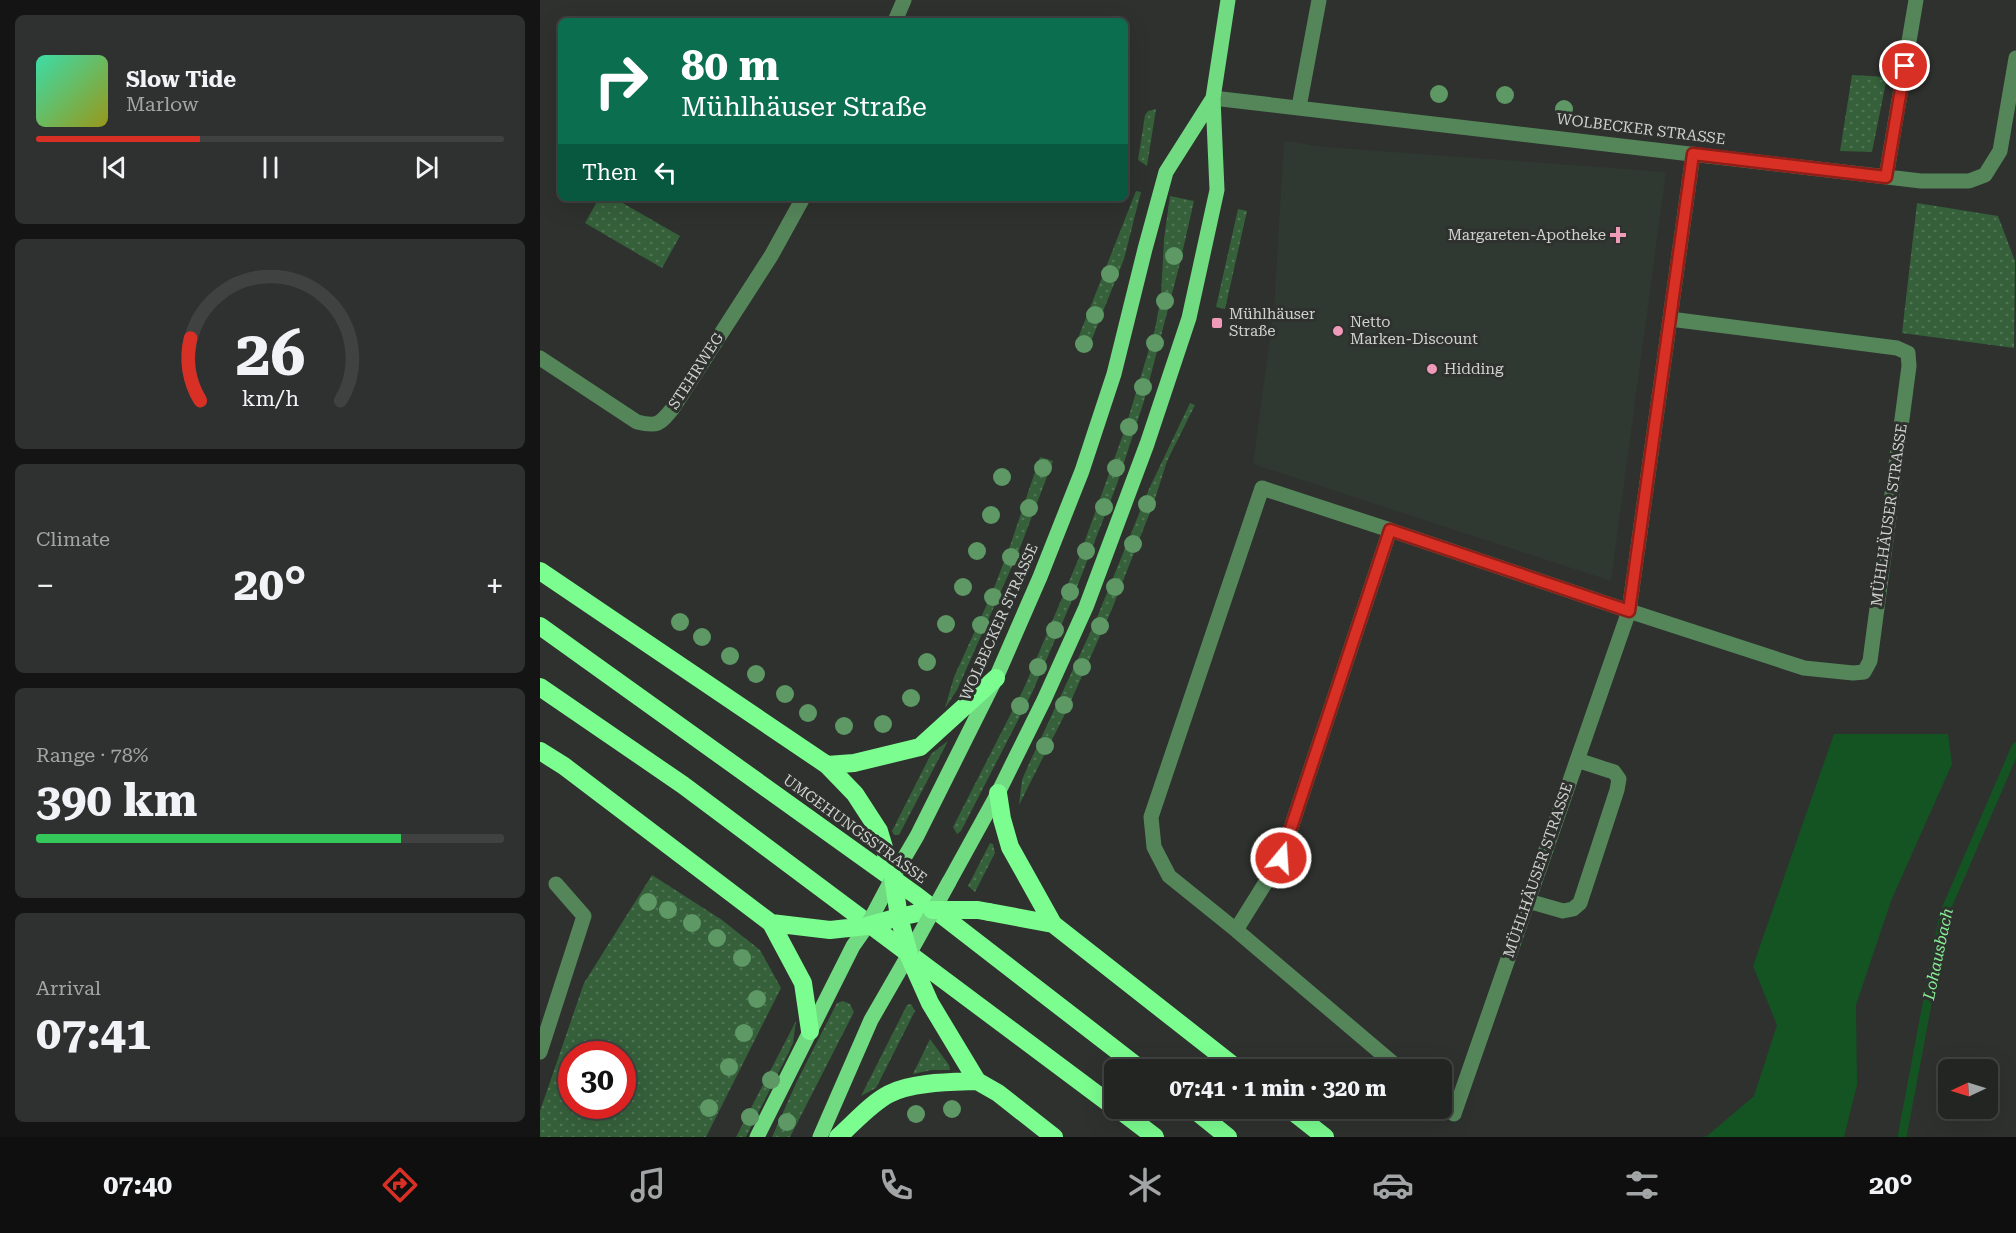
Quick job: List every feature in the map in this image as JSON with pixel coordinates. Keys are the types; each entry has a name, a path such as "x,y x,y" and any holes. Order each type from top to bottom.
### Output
{"highway":[{"path":"540,571 827,765 855,794 879,831 893,877 899,917 909,954 930,1003 977,1081 998,1093 1054,1137"},
{"name":"UMGEHUNGSSTRASSE","path":"540,626 917,896 1128,1059"},
{"path":"827,765 854,764 920,747 996,678"},
{"path":"540,687 683,785 1104,1099"},
{"path":"540,751 564,766 771,923 803,983 810,1031"},
{"path":"998,793 1010,847 1053,924 1225,1059"},
{"path":"771,923 830,930 867,926 932,910 989,912 1053,924"},
{"path":"838,1137 889,1094 932,1083 977,1081"},
{"path":"1131,1119 1155,1137"},
{"path":"1206,1119 1228,1137"},
{"path":"1302,1119 1325,1137"}],"main road":[{"name":"WOLBECKER STRASSE","path":"820,1137 871,1020 998,793 1044,700 1086,607 1147,444 1189,318 1217,190 1213,98 1228,0"},
{"name":"WOLBECKER STRASSE","path":"757,1137 853,946 867,926 908,852 996,678 1082,471 1114,374 1144,249 1166,172 1213,98"}],"street":[{"path":"897,18 904,0"},
{"path":"1299,107 1319,0"},
{"path":"1886,177 1916,0"},
{"name":"WOLBECKER STRASSE","path":"1213,98 1921,181 1969,181 1985,175 2000,150 2016,58"},
{"name":"MÜHLHÄUSER STRASSE","path":"1452,1112 1454,1114 1629,611 1693,154"},
{"name":"STEHRWEG","path":"540,358 637,422 652,426 662,422 771,256 801,201"},
{"name":"MÜHLHÄUSER STRASSE","path":"1388,1059 1169,876 1154,847 1151,817 1262,488 1804,668 1864,672 1870,661 1909,366 1908,353 1897,348 1670,319"},
{"path":"1236,930 1281,858 1390,530"},
{"path":"1528,900 1563,911 1573,909 1580,903 1619,779 1614,772 1577,760"},
{"path":"540,1052 585,916 556,884"}],"shaded area":[{"path":"1852,75 1887,77 1872,152 1840,151"},
{"path":"1156,109 1147,166 1138,160 1145,115 1148,111"},
{"path":"1284,141 1325,147 1666,172 1611,581 1253,464 1274,309"},
{"path":"1136,191 1141,192 1124,259 1088,349 1075,346"},
{"path":"1170,196 1194,201 1144,401 1117,484 1070,605 1032,693 961,831 957,834 953,827 1024,688 1078,560 1125,429 1155,329 1161,296 1164,239"},
{"path":"597,201 619,201 680,236 662,268 585,223"},
{"path":"1917,203 1998,216 2015,261 2014,348 1902,333"},
{"path":"1238,209 1247,211 1225,309 1216,307"},
{"path":"1190,403 1195,405 1167,461 1154,502 1112,609 1066,712 1019,805 1022,780 1096,620 1149,489"},
{"path":"1040,457 1053,461 1018,553 957,690 945,708 954,677 992,593 1010,546"},
{"path":"1834,734 1948,734 1952,764 1891,901 1856,1005 1857,1085 1844,1137 1703,1137 1754,1096 1777,1025 1753,966"},
{"path":"948,741 899,835 894,835 892,831 931,754"},
{"path":"990,843 993,844 995,853 975,892 968,886"},
{"path":"652,875 722,920 760,950 781,988 706,1137 540,1137 540,1111 558,1059 558,1119 636,1119 636,1041 564,1041 584,983"},
{"path":"843,1001 850,1004 854,1012 790,1137 772,1137 798,1079 837,1003"},
{"path":"911,1004 915,1011 876,1088 861,1096 907,1005"},
{"path":"796,1021 793,1043 746,1137 736,1137"},
{"path":"930,1039 949,1065 950,1070 932,1070 913,1074"}],"waterway":[{"name":"Lohausbach","path":"1902,1137 1944,914 2016,747"}],"place":[{"name":"Margareten-Apotheke","path":"1618,235"},
{"name":"Mühlhäuser Straße","path":"1217,323"},
{"name":"Netto Marken-Discount","path":"1338,331"},
{"name":"Hidding","path":"1432,369"}],"route":[{"path":"1281,858 1390,530 1629,611 1693,154 1886,177 1905,66"}]}
